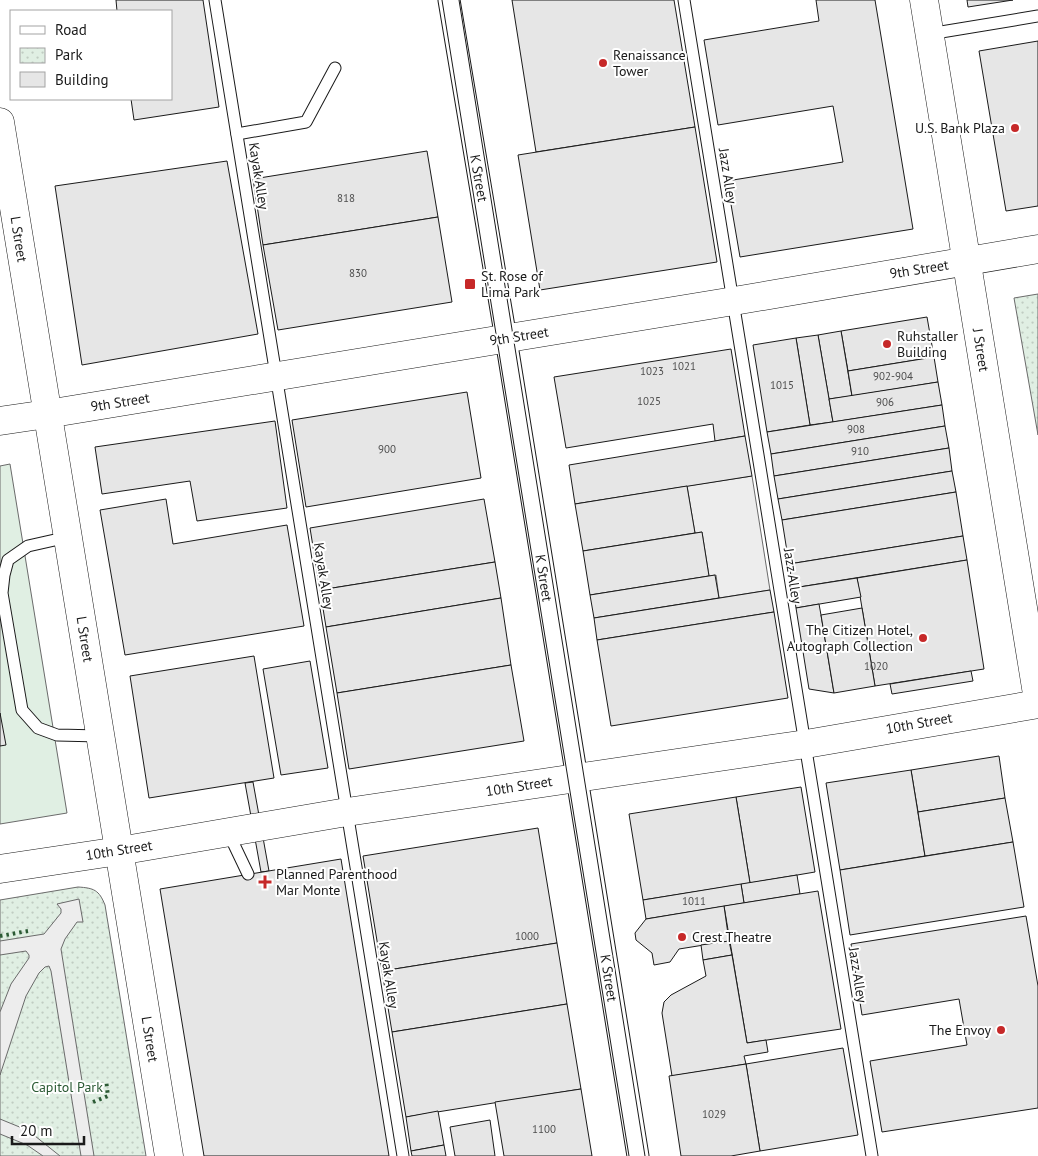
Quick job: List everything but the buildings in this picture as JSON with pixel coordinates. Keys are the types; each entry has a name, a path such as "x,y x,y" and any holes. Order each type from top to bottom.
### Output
{"street":[{"name":"K Street","path":"449,0 506,338 638,1156"},
{"name":"J Street","path":"924,0 1038,700"},
{"name":"L Street","path":"0,122 169,1156"},
{"name":"9th Street","path":"0,421 734,301 1038,249"},
{"name":"10th Street","path":"0,869 119,851 347,812 806,744 1038,704"}],"lane":[{"name":"Kayak Alley","path":"215,0 403,1156"},
{"name":"Jazz Alley","path":"684,0 872,1156"},
{"path":"929,34 1038,16"},
{"path":"237,134 306,122 335,68"},
{"path":"68,537 28,546 8,560 2,593 22,710 38,728 58,735 100,736"},
{"path":"228,832 248,874"}],"green space":[{"path":"1038,294 1038,435 1014,298"},
{"path":"10,464 67,813 0,824 0,466"},
{"name":"Capitol Park","path":"78,887 88,888 98,893 105,905 146,1156 0,1156 0,900"}],"shaded area":[{"path":"752,476 770,590 719,598 716,575 709,576 702,532 695,533 687,486"},
{"path":"79,899 83,922 77,922 65,939 61,949 94,1156 81,1156 49,966 39,973 26,996 0,1075 0,1012 11,984 29,958 29,955 26,951 0,955 0,941 44,934 61,913 61,909 57,904"},
{"path":"0,1119 22,1128 35,1136 60,1156 43,1156 27,1145 0,1134"}],"tram line":[{"path":"442,0 629,1156"},
{"path":"459,0 645,1156"}],"hedge":[{"path":"0,936 28,931"},
{"path":"93,1102 108,1096 106,1080"}],"place":[{"name":"Renaissance Tower","path":"603,63"},
{"name":"U.S. Bank Plaza","path":"1015,128"},
{"name":"St. Rose of Lima Park","path":"470,284"},
{"name":"Ruhstaller Building","path":"887,344"},
{"name":"The Citizen Hotel, Autograph Collection","path":"923,638"},
{"name":"Planned Parenthood Mar Monte","path":"265,882"},
{"name":"Crest Theatre","path":"682,937"},
{"name":"The Envoy","path":"1001,1030"}]}
